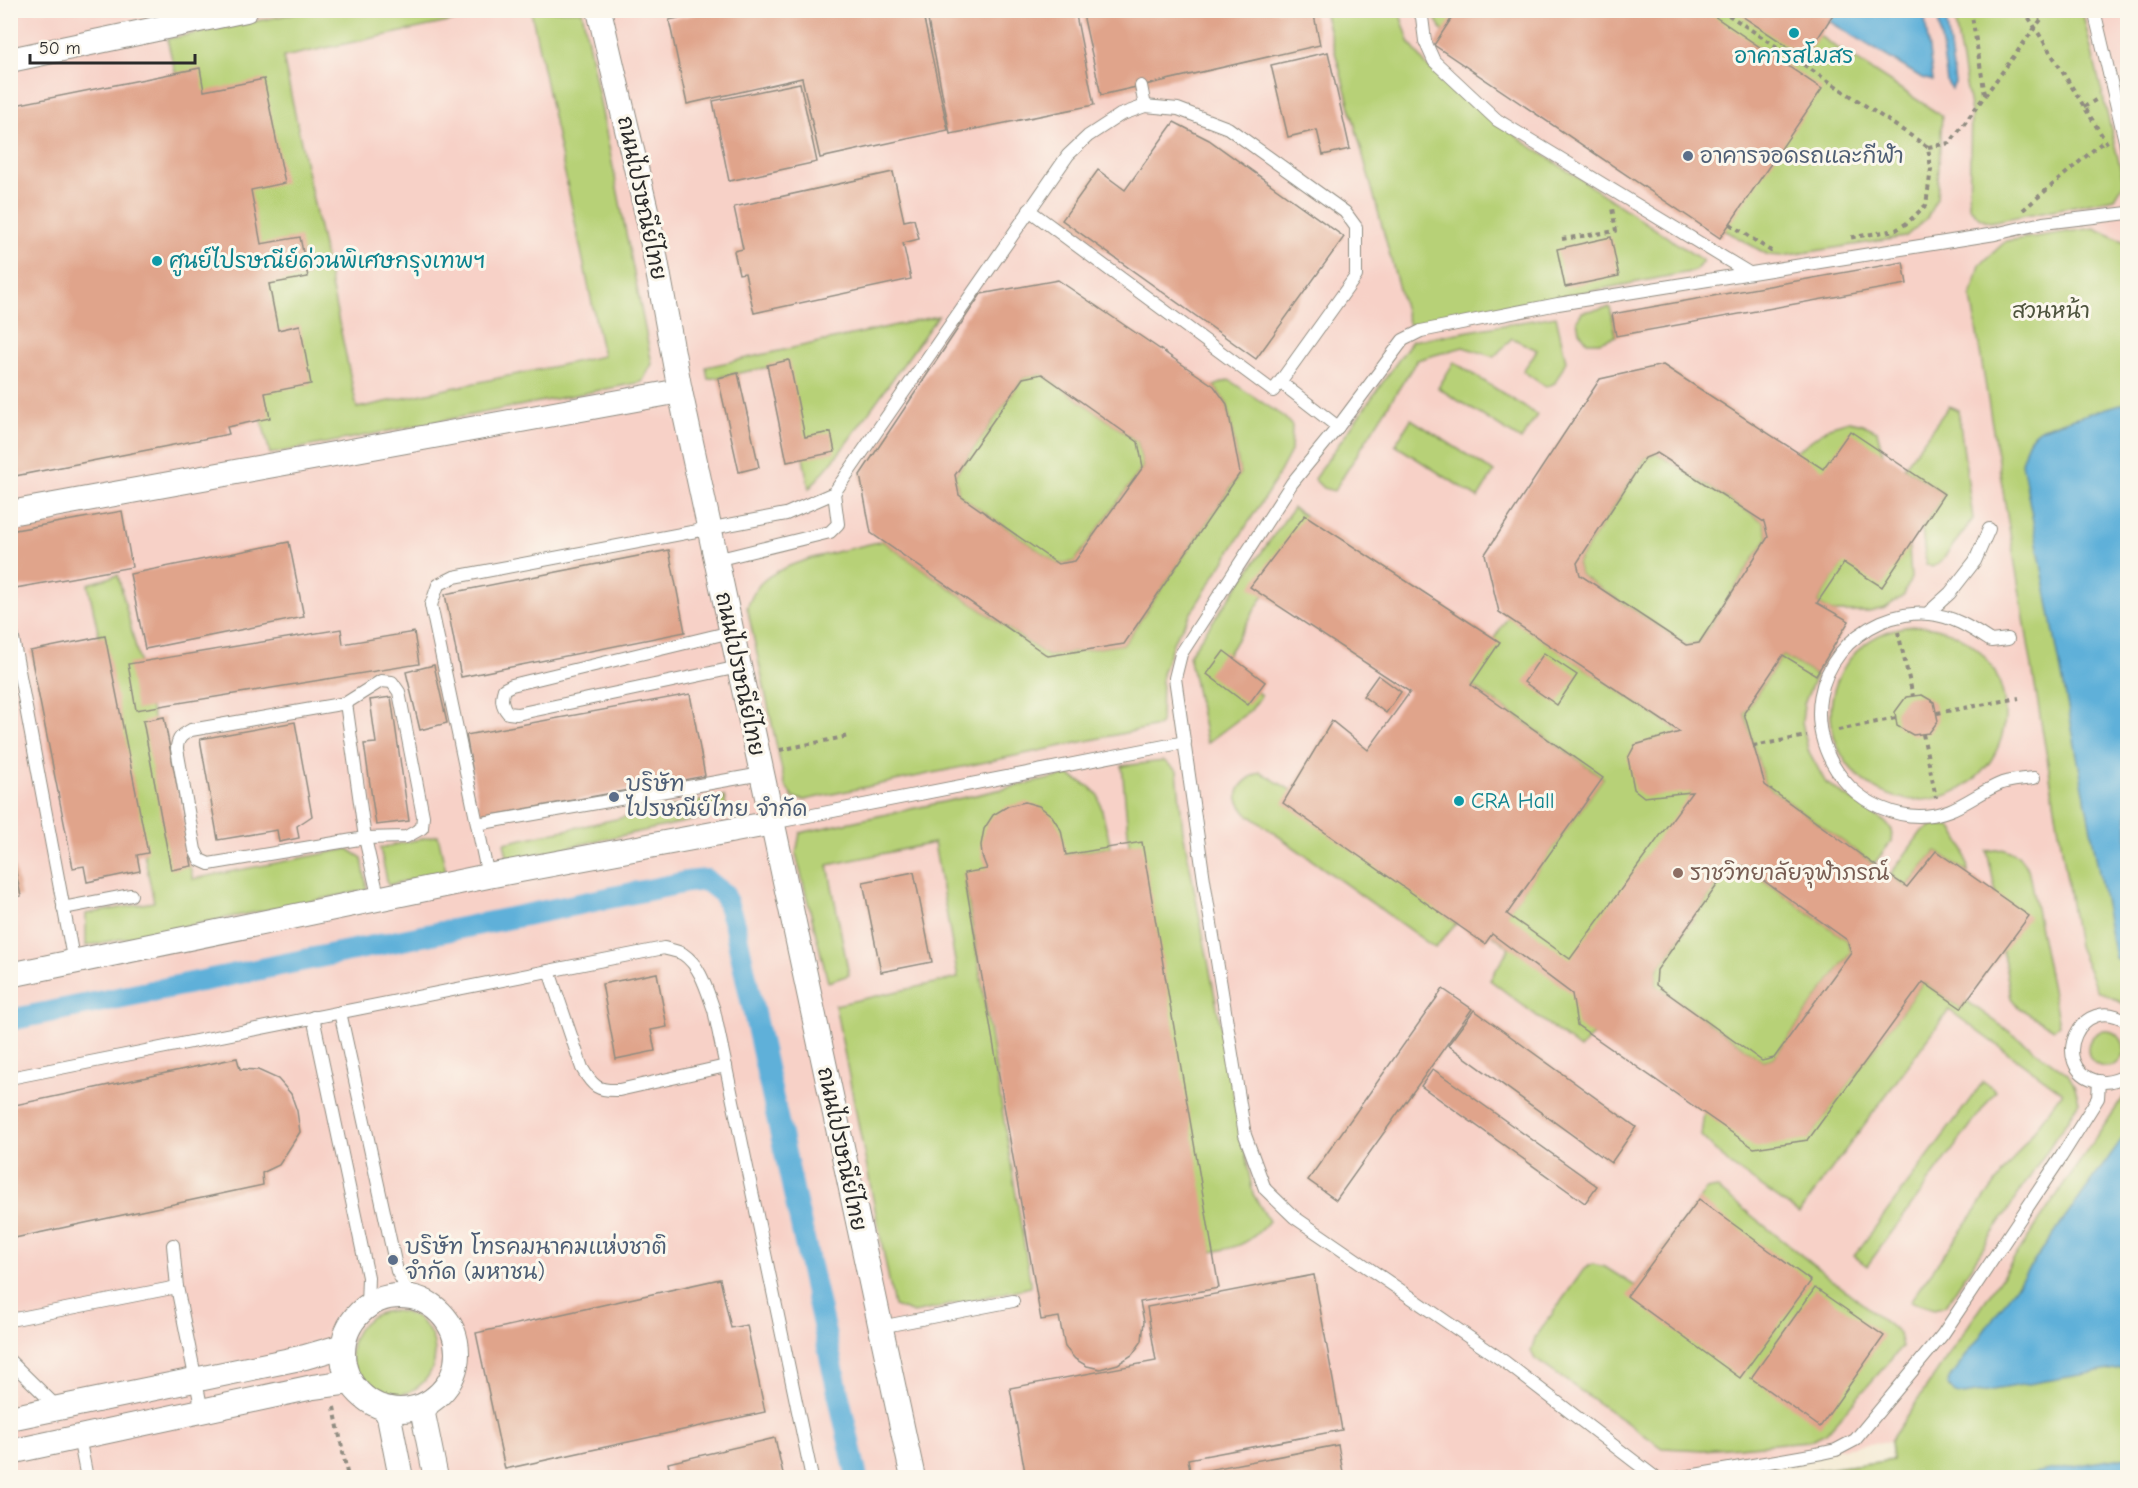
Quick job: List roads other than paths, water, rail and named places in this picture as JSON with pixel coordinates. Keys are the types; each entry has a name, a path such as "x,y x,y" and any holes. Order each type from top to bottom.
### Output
{"street":[{"path":"10,60 246,10"},
{"name":"ถนนไปรษณีย์ไทย","path":"599,10 649,223 680,391 709,529 913,1478"},
{"path":"10,513 680,391"},
{"path":"10,975 488,876 772,823"},
{"path":"388,1297 411,1297 432,1306 448,1323 456,1345 455,1368 445,1389 427,1404 406,1410 385,1409 364,1399 350,1382 343,1364 343,1346 351,1323 367,1306 388,1297"},
{"path":"10,1418 195,1381 305,1357 343,1346"},
{"path":"10,1452 350,1382"},
{"path":"427,1404 423,1414 436,1478"},
{"path":"385,1409 389,1417 401,1478"}],"lane":[{"path":"1418,10 1422,17 1425,40 1434,62 1497,120 1749,273"},
{"path":"2094,10 2125,141 2127,162"},
{"path":"1141,86 1145,106"},
{"path":"488,876 430,605 438,585 454,577 786,514 834,493 1029,210 1068,155 1088,136 1120,115 1145,106 1178,109 1228,128 1345,212 1356,227 1356,276 1273,392 1029,210"},
{"path":"1656,1478 1505,1362 1294,1218 1265,1189 1245,1136 1204,880 1175,678 1181,654 1292,483 1338,427 1403,340 1421,331 1558,304 1995,234 2043,223 2127,213"},
{"path":"1280,382 1338,427"},
{"path":"716,560 830,532 838,524 834,493"},
{"path":"1928,613 1950,593 1975,561 1989,529"},
{"path":"2008,639 1991,641 1962,622 1928,613 1894,616 1864,630 1840,651 1824,680 1818,711 1822,744 1836,772 1858,796 1887,811 1919,816 1953,811 2003,783 2034,778"},
{"path":"11,628 74,963"},
{"path":"731,632 512,685 504,688 501,697 503,707 508,713 517,714 739,667"},
{"path":"381,681 392,682 399,692 423,816 422,828 406,837 365,838 209,864 200,860 195,850 177,741 191,730 346,703 381,681"},
{"path":"346,703 365,838 379,900"},
{"path":"772,823 1185,742"},
{"path":"477,824 760,764"},
{"path":"63,908 131,895"},
{"path":"10,1078 664,948 682,953 693,963 704,982 714,1010 812,1478"},
{"path":"549,971 582,1068 591,1083 604,1091 619,1090 726,1066"},
{"path":"340,1012 397,1271 411,1297"},
{"path":"2127,1022 2116,1015 2094,1016 2077,1030 2072,1051 2074,1062 2089,1078 2111,1082 2127,1074"},
{"path":"313,1017 368,1277 367,1306"},
{"path":"1677,1478 1822,1453 1836,1450 1855,1440 1943,1334 2098,1098 2099,1081"},
{"path":"172,1245 177,1287 202,1411"},
{"path":"10,1320 177,1287"},
{"path":"880,1327 1013,1301"},
{"path":"10,1361 58,1408"},
{"path":"80,1437 87,1478"}],"water":[{"path":"1836,11 1924,11 1933,81 1922,78 1829,21"},
{"path":"1937,11 1945,11 1955,83 1951,89 1947,82"},
{"path":"2128,402 2127,965 2115,958 2022,463 2030,439 2042,428"},
{"path":"2127,1132 2127,1367 1964,1395 1955,1393 1948,1385 1950,1378"},
{"path":"2127,1457 2127,1477 2009,1477"}],"waterway":[{"path":"10,1020 706,880 724,894 734,923 857,1478"}],"place":[{"name":"อาคารสโมสร","path":"1794,33"},
{"name":"อาคารจอดรถและกีฬา","path":"1688,156"},
{"name":"ศูนย์ไปรษณีย์ด่วนพิเศษกรุงเทพฯ","path":"157,261"},
{"name":"บริษัท ไปรษณีย์ไทย จำกัด","path":"614,797"},
{"name":"CRA Hall","path":"1459,801"},
{"name":"ราชวิทยาลัยจุฬาภรณ์","path":"1678,873"},
{"name":"บริษัท โทรคมนาคมแห่งชาติ จำกัด (มหาชน)","path":"393,1260"}],"park label":[{"name":"สวนหน้า","path":"2051,311"}]}
